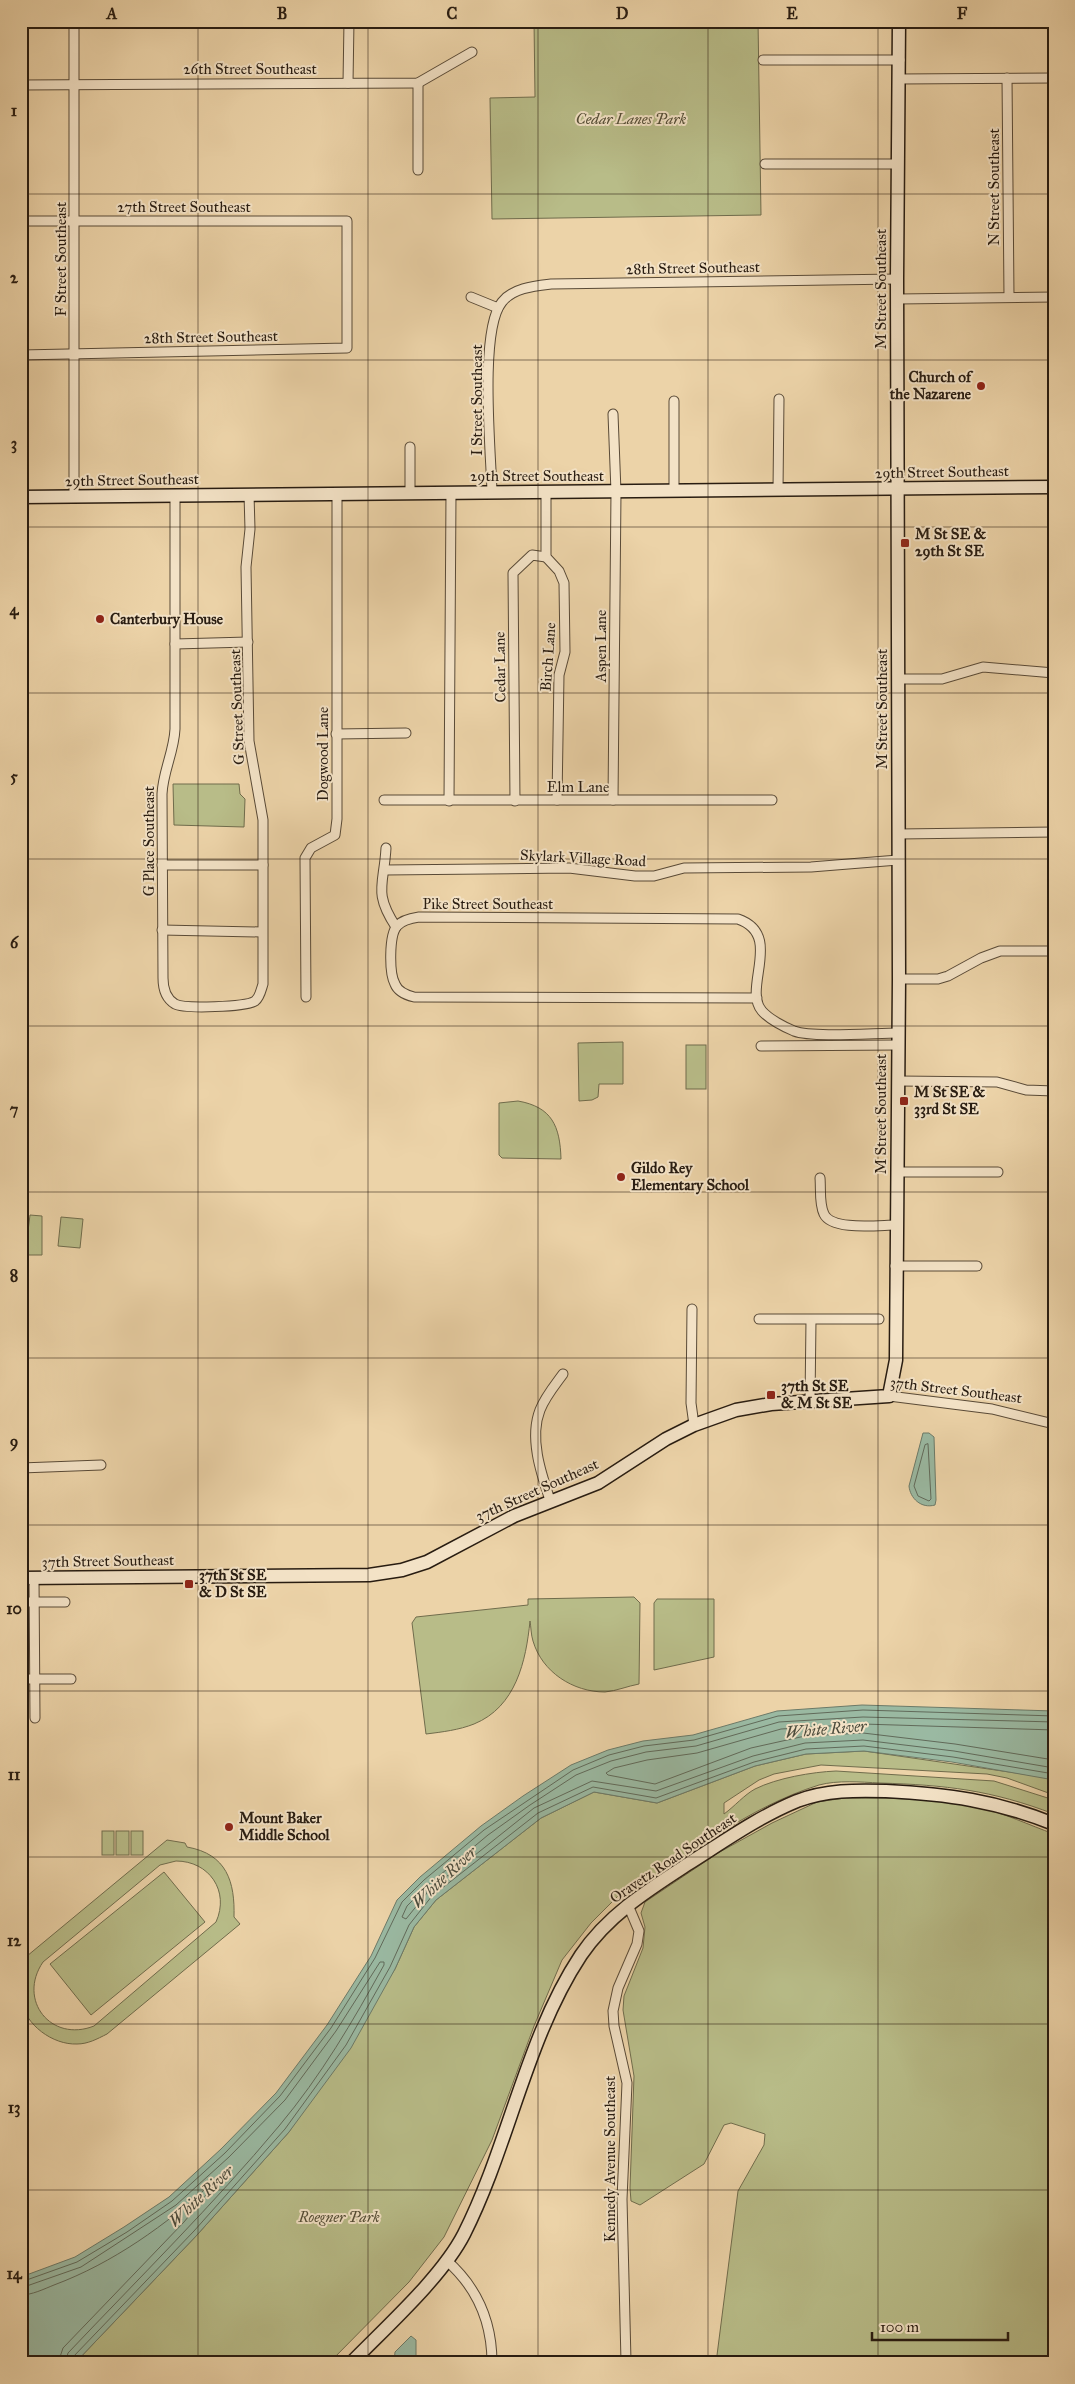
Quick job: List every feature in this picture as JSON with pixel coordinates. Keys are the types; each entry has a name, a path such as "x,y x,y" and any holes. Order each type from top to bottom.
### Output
{"street":[{"name":"F Street Southeast","path":"74,21 74,497"},
{"path":"348,82 349,21"},
{"name":"M Street Southeast","path":"889,1396 895,1367 898,1081 899,679 897,279 900,21"},
{"path":"418,170 418,83 472,52"},
{"path":"763,60 900,60"},
{"name":"N Street Southeast","path":"1007,78 1009,297"},
{"path":"899,79 1054,78"},
{"name":"26th Street Southeast","path":"21,85 418,83"},
{"path":"765,164 898,164"},
{"name":"27th Street Southeast","path":"21,221 347,221 347,348"},
{"name":"28th Street Southeast","path":"498,308 506,297 519,290 551,284 897,279"},
{"path":"471,297 498,308"},
{"path":"898,299 1054,297"},
{"name":"I Street Southeast","path":"492,492 490,352 492,326 498,308"},
{"name":"28th Street Southeast","path":"21,355 347,348"},
{"path":"778,490 779,399"},
{"path":"674,401 674,491"},
{"name":"Aspen Lane","path":"613,800 616,492 614,414"},
{"path":"410,447 410,492"},
{"name":"29th Street Southeast","path":"21,497 1054,487"},
{"path":"546,492 546,557"},
{"name":"Dogwood Lane","path":"306,997 305,858 311,848 331,839 337,831 337,493"},
{"path":"450,801 451,493"},
{"name":"G Street Southeast","path":"249,494 250,529 246,567 249,741 261,806 263,979"},
{"name":"G Place Southeast","path":"175,496 175,738 162,787 163,978 167,996 177,1005 187,1007 250,1004 259,997 263,979"},
{"name":"Cedar Lane","path":"515,801 513,573 532,555 546,557"},
{"name":"Birch Lane","path":"546,557 559,571 564,583 565,652 559,675 557,800"},
{"path":"175,644 248,642"},
{"path":"899,679 942,679 983,666 1054,673"},
{"path":"336,734 406,733"},
{"name":"Elm Lane","path":"384,800 772,800"},
{"path":"898,834 1054,832"},
{"path":"386,848 384,870 380,881 380,896 385,910 396,927 391,946 393,978 401,991 414,997 757,998 761,1010 796,1032 898,1039"},
{"name":"Skylark Village Road","path":"384,870 569,868 635,876 654,876 684,868 811,867 898,860"},
{"path":"162,865 263,865"},
{"name":"Pike Street Southeast","path":"396,927 407,920 419,917 738,919 751,926 760,943 757,998"},
{"path":"162,930 262,932"},
{"path":"898,979 938,979 1000,951 1054,951"},
{"path":"761,1046 898,1039"},
{"path":"898,1081 996,1082 1026,1090 1054,1091"},
{"path":"897,1172 998,1172"},
{"path":"820,1178 822,1208 828,1220 840,1225 896,1225"},
{"path":"895,1266 977,1266"},
{"path":"692,1308 691,1403 694,1425"},
{"path":"759,1319 879,1319"},
{"path":"810,1401 811,1320"},
{"path":"550,1500 538,1454 537,1422 546,1398 563,1374"},
{"name":"37th Street Southeast","path":"21,1578 369,1575 402,1570 427,1562 550,1500 598,1483 666,1439 694,1425 753,1406 889,1396 992,1409 1054,1424"},
{"path":"21,1468 101,1465"},
{"path":"34,1578 35,1718"},
{"path":"21,1602 65,1602"},
{"path":"21,1679 70,1679"},
{"name":"Oravetz Road Southeast","path":"351,2363 403,2310 446,2260 463,2236 504,2137 533,2053 571,1972 593,1939 628,1905 762,1819 797,1801 824,1794 862,1790 966,1797 1010,1807 1054,1824"},
{"name":"Kennedy Avenue Southeast","path":"626,2361 622,2199 627,2088 613,2011 618,1988 637,1944 639,1931 628,1905"},
{"path":"446,2260 466,2279 479,2301 487,2320 491,2340 492,2363"}],"green space":[{"name":"Cedar Lanes Park","path":"534,21 758,21 761,215 492,219 490,98 535,97"},
{"path":"173,784 239,784 240,794 245,799 244,827 174,825"},
{"path":"623,1042 623,1084 599,1084 598,1097 592,1100 579,1101 578,1043"},
{"path":"686,1045 706,1045 706,1089 686,1089"},
{"path":"518,1101 539,1108 552,1120 559,1137 561,1159 502,1158 499,1155 499,1103"},
{"path":"30,1215 42,1216 42,1255 25,1255"},
{"path":"61,1217 83,1219 80,1248 58,1246"},
{"path":"634,1597 640,1603 639,1684 605,1692 582,1688 560,1678 551,1671 537,1652 531,1634 530,1621 522,1667 509,1694 500,1706 474,1724 426,1734 412,1623 416,1617 528,1605 528,1599"},
{"path":"657,1599 714,1599 714,1657 654,1670 654,1603"},
{"name":"Roegner Park","path":"864,1751 1037,1776 1054,1780 1054,1795 1007,1778 987,1774 821,1765 774,1774 759,1780 724,1803 724,1814 751,1791 764,1785 795,1776 836,1771 994,1781 1054,1800 1054,1814 1010,1799 968,1790 926,1785 834,1782 793,1794 743,1819 626,1896 620,1894 591,1923 562,1960 534,2026 492,2140 444,2237 409,2282 329,2363 75,2363 197,2235 289,2132 395,1969 414,1927 436,1900 541,1818 594,1792 657,1803 755,1766 806,1754"},
{"path":"845,1798 912,1799 962,1804 997,1812 1054,1834 1054,2363 716,2363 738,2191 764,2145 765,2134 731,2123 724,2125 704,2164 640,2205 631,2201 634,2076 623,2010 624,1996 643,1948 645,1927 641,1913 645,1902 718,1853 772,1823 817,1802"},
{"path":"102,1831 114,1831 114,1855 102,1855"},
{"path":"116,1831 129,1831 129,1855 116,1855"},
{"path":"131,1831 143,1831 143,1855 131,1855"},
{"path":"167,1840 185,1843 187,1847 211,1856 220,1863 230,1881 233,1892 234,1917 240,1924 107,2034 92,2041 77,2044 59,2041 41,2032 34,2025 28,2018 21,2000 21,1961","holes":["176,1861 188,1862 207,1872 214,1880 220,1899 220,1910 216,1922 94,2026 78,2030 64,2029 52,2023 43,2015 36,2003 34,1990 36,1976 43,1962 160,1865"]},
{"path":"164,1872 205,1922 91,2015 50,1964"}],"water":[{"path":"923,1433 929,1433 934,1437 936,1500 935,1505 930,1506 917,1502 909,1486"},
{"name":"White River","path":"862,1705 1054,1711 1054,1780 952,1762 864,1751 806,1754 755,1766 657,1803 594,1792 541,1818 436,1900 414,1927 395,1969 351,2048 289,2132 197,2235 75,2363 21,2363 21,2277 75,2257 124,2227 169,2197 221,2149 276,2093 327,2025 371,1956 397,1900 420,1877 481,1826 571,1765 608,1750 643,1741 693,1735 777,1711"},
{"path":"411,2336 416,2340 416,2363 394,2363 395,2352"}],"place":[{"name":"Church of the Nazarene","path":"981,386"},
{"name":"M St SE & 29th St SE","path":"905,543"},
{"name":"Canterbury House","path":"100,619"},
{"name":"M St SE & 33rd St SE","path":"904,1101"},
{"name":"Gildo Rey Elementary School","path":"621,1177"},
{"name":"37th St SE & M St SE","path":"771,1395"},
{"name":"37th St SE & D St SE","path":"189,1584"},
{"name":"Mount Baker Middle School","path":"229,1827"}]}
